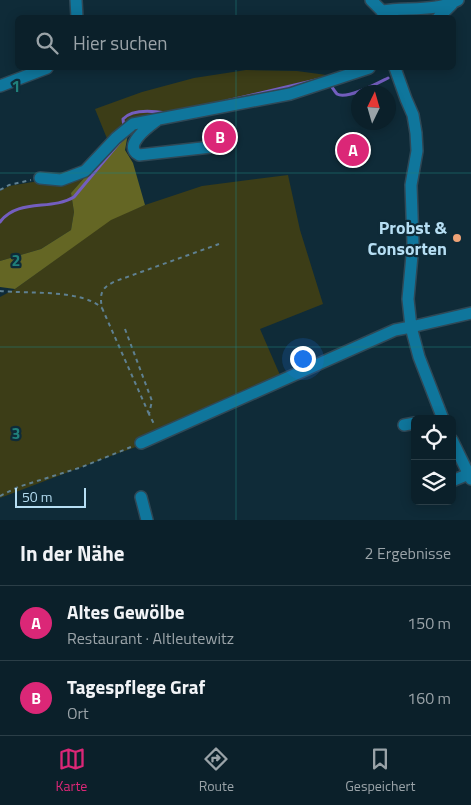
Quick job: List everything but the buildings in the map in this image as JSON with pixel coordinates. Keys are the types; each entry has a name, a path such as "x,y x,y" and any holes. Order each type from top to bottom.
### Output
{"street":[{"path":"76,0 77,15"},
{"path":"371,0 383,14 394,9 437,7 455,2"},
{"path":"441,15 455,2"},
{"path":"0,86 43,70"},
{"path":"40,178 61,180 85,171 116,138 133,124 290,94 363,70"},
{"path":"396,70 413,115 416,133 416,152 411,185 413,244 408,300 411,327 438,415"},
{"path":"157,120 140,133 135,141 134,149 139,155 211,147"},
{"path":"141,443 395,330 471,313"},
{"path":"456,448 470,476 456,480"},
{"path":"141,497 147,520"}],"path":[{"path":"0,190 9,185 40,178"},
{"path":"159,435 102,308 101,295 106,285 219,244"},
{"path":"0,291 71,295 96,302 102,308"},
{"path":"125,329 152,401 149,414"},
{"path":"0,496 18,487 82,466 141,443"}],"shaded area":[{"path":"246,70 297,71 334,76 252,99 130,123 71,193 74,212 71,230 41,249 0,261 0,191 9,186 62,177 84,167 108,141 95,109 142,92 194,78"},
{"path":"130,123 125,150 133,163 145,205 111,220 15,289 0,287 0,261 41,249 71,230 74,212 71,193"},
{"path":"288,175 300,230 323,304 260,329 283,382 167,436 0,498 0,297 15,289 111,219 145,205 202,186"}],"waterway":[{"path":"330,84 337,94 348,95 388,78"},
{"path":"226,101 320,79"},
{"path":"124,127 123,119 137,112 166,113"},
{"path":"0,222 16,210 65,201 74,197 124,137"}],"place":[{"name":"Tagespflege Graf","path":"220,137"},
{"name":"Altes Gewölbe","path":"353,150"},
{"name":"Probst & Consorten","path":"457,238"}]}
